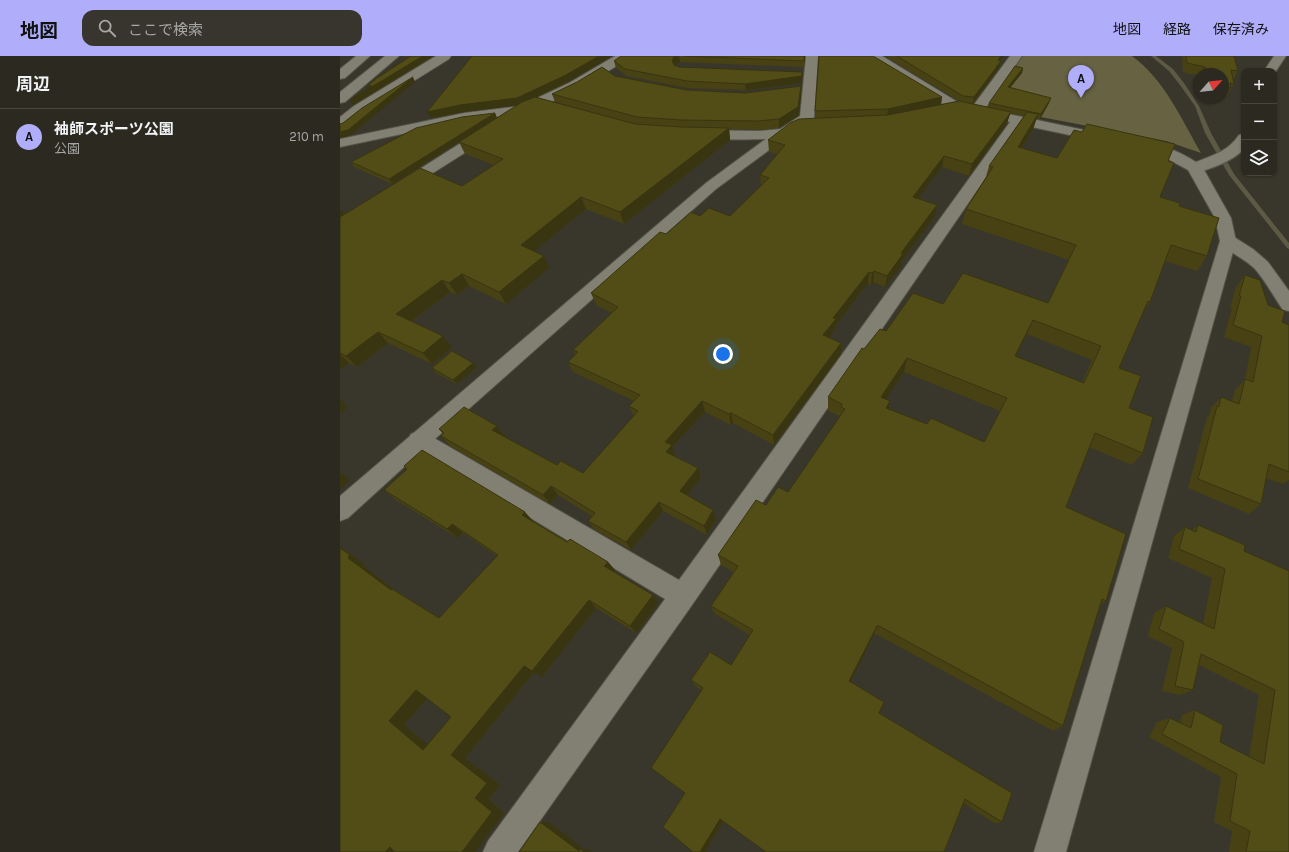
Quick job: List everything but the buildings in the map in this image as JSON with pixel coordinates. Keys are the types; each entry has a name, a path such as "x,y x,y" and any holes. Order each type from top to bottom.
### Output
{"street":[{"path":"340,75 364,56"},
{"path":"340,99 393,56"},
{"path":"340,124 359,109 445,56"},
{"path":"386,196 523,110 539,104 574,86 624,56"},
{"path":"340,510 711,186 807,118 812,56"},
{"path":"873,56 957,107 1165,151 1178,156 1195,168 1223,218 1228,241 1050,852"},
{"path":"976,111 1016,56"},
{"path":"1272,68 1280,56"},
{"path":"605,68 616,76"},
{"path":"795,72 810,73"},
{"path":"793,90 809,87"},
{"path":"539,104 560,110"},
{"path":"941,110 957,107"},
{"path":"340,143 464,117 523,110"},
{"path":"499,852 683,596 1019,120"},
{"path":"683,134 759,135 820,124"},
{"path":"1195,168 1232,152 1241,145 1243,140"},
{"path":"1228,241 1262,266 1289,305"},
{"path":"419,440 683,596"}],"shaded area":[{"path":"1023,56 1132,56 1154,76 1163,88 1201,153 1166,141 988,107"}],"waterway":[{"path":"1153,56 1171,70 1182,84 1197,106 1208,133 1232,175 1289,247"}],"place":[{"name":"袖師スポーツ公園","path":"1081,98"}]}
